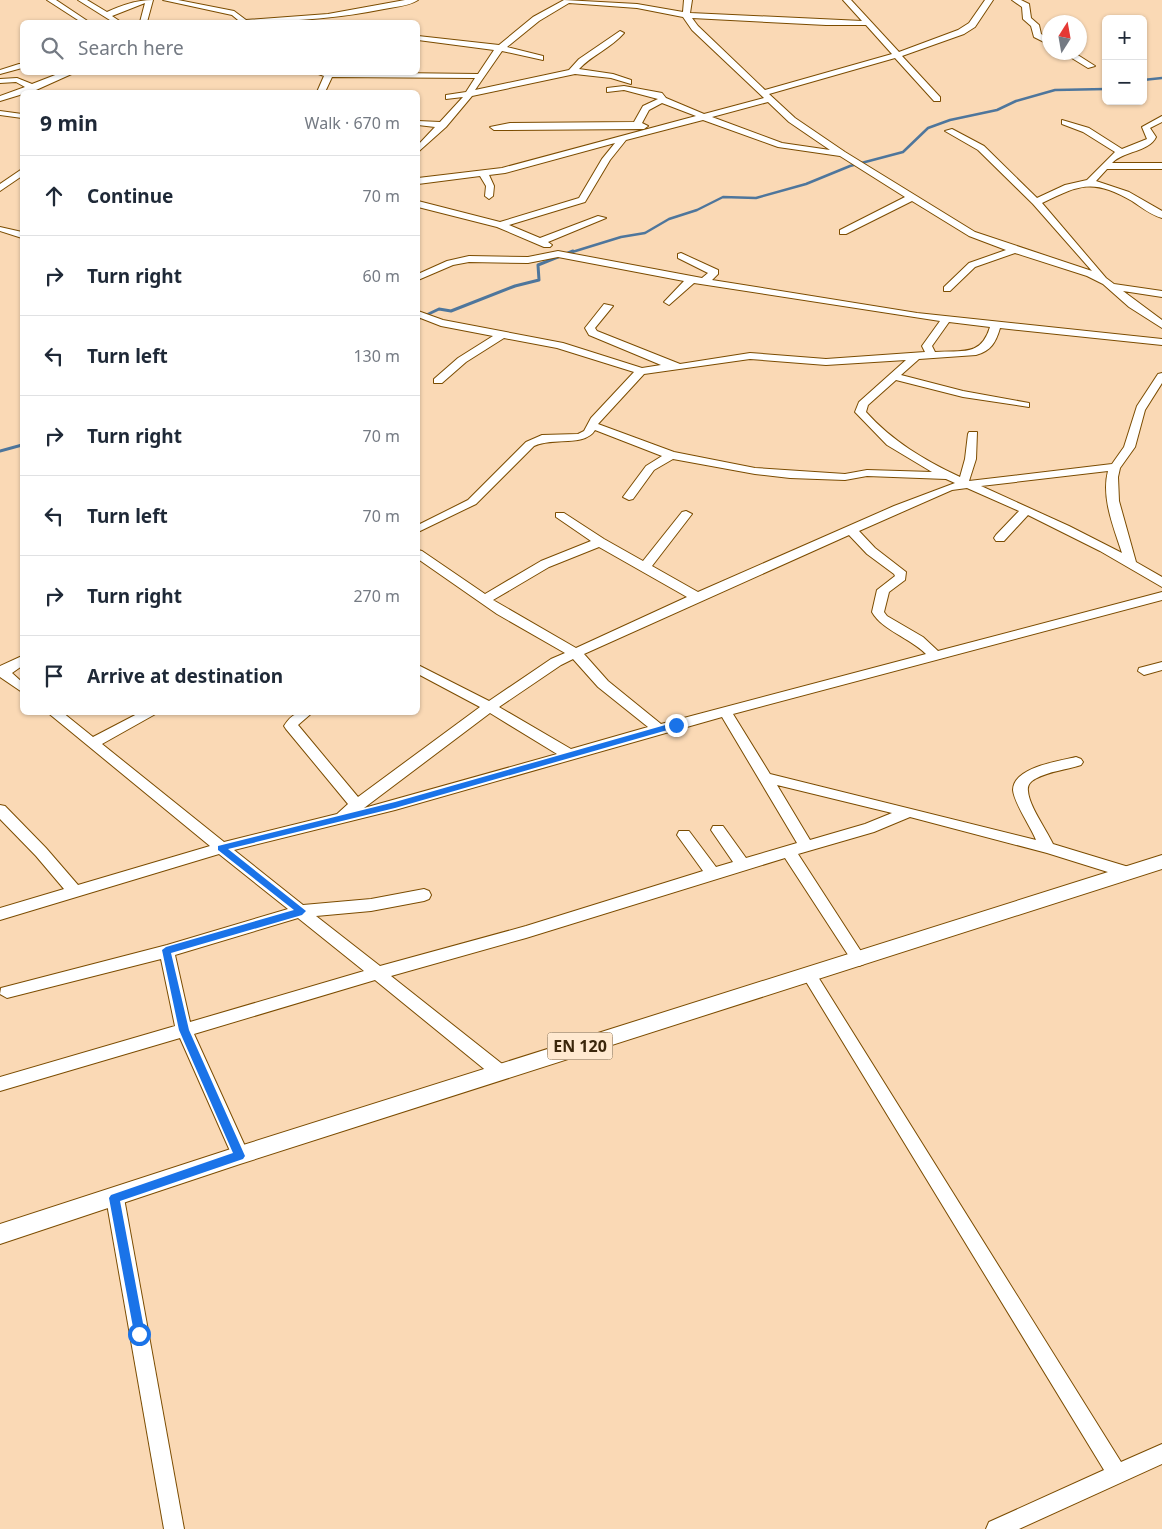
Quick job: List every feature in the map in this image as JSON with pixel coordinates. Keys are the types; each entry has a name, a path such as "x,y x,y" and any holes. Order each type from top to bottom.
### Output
{"main road":[{"name":"EN 120","path":"0,1234 500,1072 810,976 1162,862"}],"street":[{"path":"51,0 82,20"},
{"path":"82,0 114,20"},
{"path":"107,15 126,6 149,0 144,20"},
{"path":"167,0 234,13 240,20"},
{"path":"287,20 334,20 414,0"},
{"path":"688,0 686,15 695,28 792,120 851,160 972,234 1014,250 1070,267 1109,284 1162,294"},
{"path":"847,0 937,99"},
{"path":"420,181 484,175 622,140 921,48 972,25 990,0"},
{"path":"1016,0 1026,6 1028,19 1034,25 1037,35 1042,38"},
{"path":"420,147 443,125 470,94 500,48 536,19 568,1 637,6 686,15 826,24 869,23"},
{"path":"573,71 582,61 609,44 620,33"},
{"path":"420,38 500,48 540,58"},
{"path":"1080,60 1091,66"},
{"path":"0,72 20,67"},
{"path":"449,97 552,78 573,71 613,76 628,82"},
{"path":"27,90 65,75"},
{"path":"322,90 328,76 481,76"},
{"path":"0,81 17,80 33,88"},
{"path":"610,90 624,88 659,95 663,100"},
{"path":"0,99 20,92"},
{"path":"637,125 643,111 656,101 663,100 733,129 781,145 842,154"},
{"path":"0,112 20,116"},
{"path":"1090,182 1114,156 1150,141 1152,137 1146,131 1146,127 1162,119"},
{"path":"1065,122 1086,130 1108,146 1121,152"},
{"path":"420,123 443,125"},
{"path":"494,127 518,125 571,126 612,123 662,128"},
{"path":"949,131 981,148 1036,202 1109,284 1161,323"},
{"path":"500,225 582,200 606,159 622,140"},
{"path":"1105,166 1162,166"},
{"path":"0,188 20,173"},
{"path":"484,175 490,186 489,196"},
{"path":"1036,202 1068,187 1090,182 1126,194 1159,211"},
{"path":"844,232 912,197"},
{"path":"420,205 500,225 543,243 601,218"},
{"path":"1,230 20,235"},
{"path":"947,289 953,281 972,265 1014,250"},
{"path":"420,276 450,263 469,259 528,260 562,255 692,279 946,320 996,323 1162,342"},
{"path":"681,256 715,272 704,281"},
{"path":"669,302 692,279"},
{"path":"608,306 593,322 590,328 593,332 680,367 750,356 826,362 986,350 996,323"},
{"path":"420,315 429,319 588,353 641,371 651,372 669,364"},
{"path":"930,354 927,346 928,342 946,320"},
{"path":"438,381 462,360 503,334"},
{"path":"917,355 863,404 860,412 870,425 902,450 948,476 1027,510 1131,564 1162,583"},
{"path":"420,528 472,502 530,444 542,438 580,437 588,433 592,425 641,371"},
{"path":"894,376 963,394 1024,405"},
{"path":"1131,564 1111,495 1111,477 1115,467 1125,459 1131,447 1140,410 1162,376"},
{"path":"592,425 672,455 755,471 790,476 845,477 867,473 948,476"},
{"path":"965,483 970,465 973,434"},
{"path":"629,497 650,468 672,455"},
{"path":"337,820 488,708 556,662 697,597 931,494 965,483 1115,467"},
{"path":"1000,538 1027,510"},
{"path":"645,567 651,556 669,537 686,514"},
{"path":"560,515 600,542 697,597"},
{"path":"851,530 871,551 900,572 901,577 883,590 878,612 882,619 920,640 935,656"},
{"path":"486,600 545,564 600,542"},
{"path":"420,555 501,611 575,653 603,684 659,729"},
{"path":"0,914 73,890 221,848 337,820 659,729 726,713 1162,596"},
{"path":"20,661 1,671 20,686"},
{"path":"1144,671 1162,666"},
{"path":"420,670 464,692 570,755"},
{"path":"726,713 807,847"},
{"path":"57,715 302,911 375,974 500,1072"},
{"path":"92,744 146,715"},
{"path":"303,715 294,721 291,726 357,805"},
{"path":"1046,848 1022,798 1020,788 1024,778 1032,773 1076,762"},
{"path":"767,778 909,812 1046,848 1127,872"},
{"path":"0,810 41,852 73,890"},
{"path":"0,1084 375,974 526,932 713,873 807,847 909,812"},
{"path":"718,830 743,865"},
{"path":"684,835 713,873"},
{"path":"789,852 858,960"},
{"path":"7,992 166,950 302,911 371,905 424,895"},
{"path":"166,950 184,1030 240,1156"},
{"path":"810,976 1117,1474"},
{"path":"115,1198 174,1529"},
{"path":"996,1529 1162,1454"}],"waterway":[{"path":"1147,80 1162,78"},
{"path":"569,253 621,237 645,233 669,219 697,210 723,197 756,198 806,184 850,166 903,152 928,128 950,120 997,110 1016,101 1055,90 1102,89"},
{"path":"420,318 439,309 451,311 515,286 539,280 538,265 573,251"},
{"path":"0,451 20,446"}],"route":[{"path":"139,1334 115,1198 240,1156 184,1030 166,950 302,911 221,848 395,805 676,725"}]}
